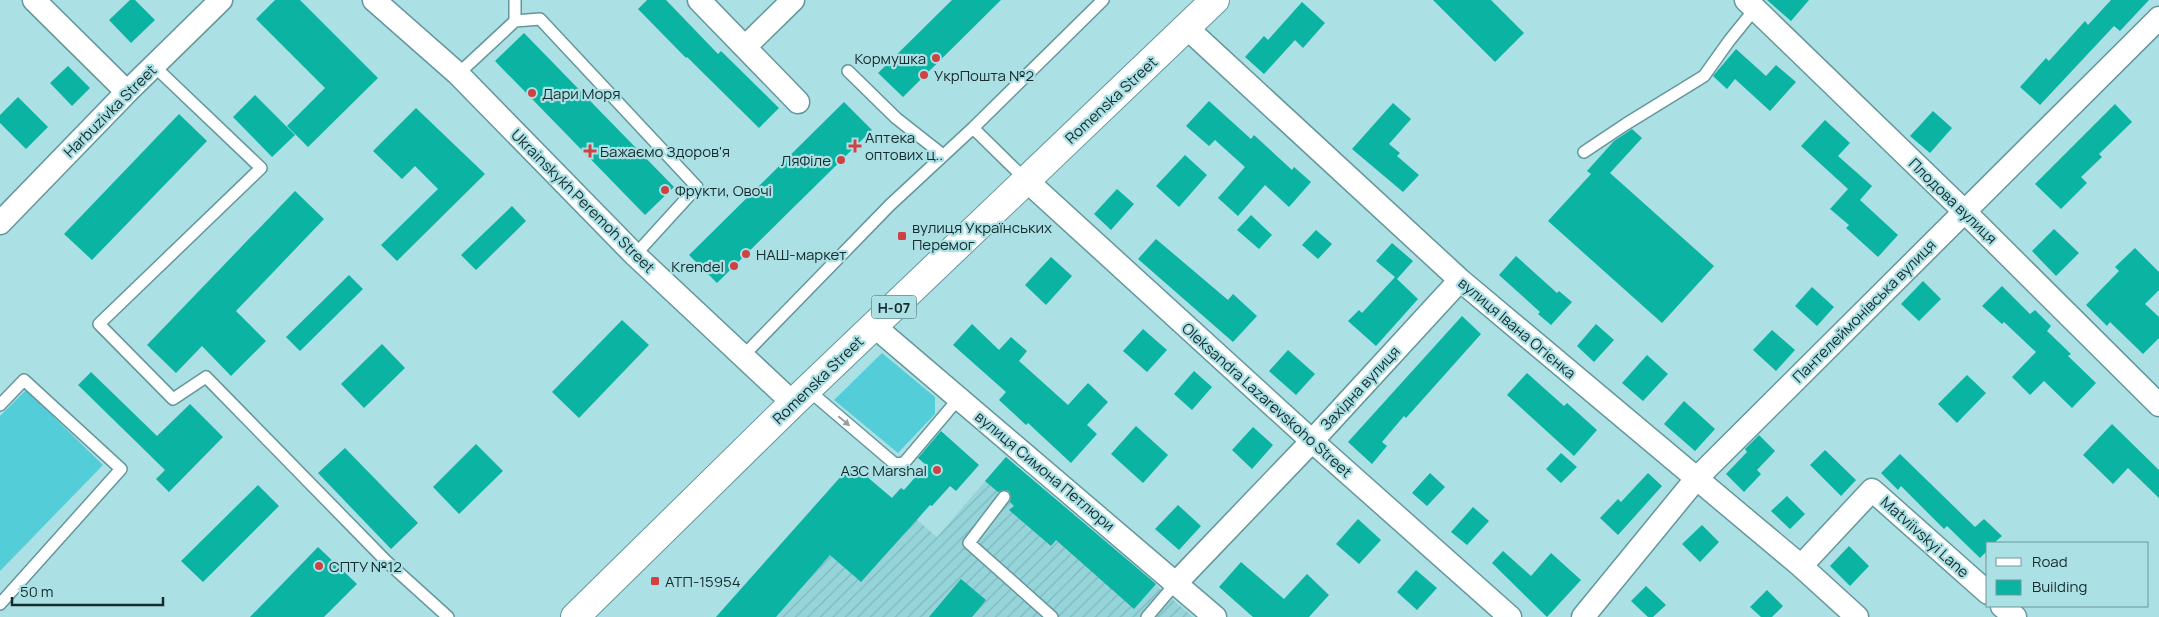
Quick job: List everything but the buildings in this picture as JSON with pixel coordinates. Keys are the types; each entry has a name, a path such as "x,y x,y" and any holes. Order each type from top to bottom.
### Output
{"main road":[{"name":"Romenska Street","path":"575,617 800,396 1215,0"}],"street":[{"path":"34,0 127,92"},
{"name":"Harbuzivka Street","path":"0,223 127,92 221,0"},
{"name":"Ukrainskykh Peremoh Street","path":"374,0 458,74 635,256 743,356 800,396"},
{"path":"700,0 798,102"},
{"path":"746,46 793,0"},
{"name":"Плодова вулиця","path":"1754,3 2159,405"},
{"name":"Пантелеймонівська вулиця","path":"1583,617 1696,479 2159,18"},
{"name":"вулиця Івана Огієнка","path":"1187,28 1460,280 1801,566 1857,617"},
{"name":"Oleksandra Lazarevskoho Street","path":"1026,180 1312,441 1510,617"},
{"name":"Західна вулиця","path":"1176,583 1312,441 1460,280"},
{"name":"вулиця Симона Петлюри","path":"874,326 959,398 1030,468 1176,583 1215,617"},
{"name":"Matviivskyi Lane","path":"1801,566 1872,490 1986,591"},
{"path":"2003,607 2014,617"}],"lane":[{"path":"515,0 515,21"},
{"path":"743,356 890,205 973,128 1103,0"},
{"path":"1584,152 1704,76 1754,3"},
{"path":"458,74 515,21 540,19 697,187 635,256"},
{"path":"154,66 261,168 99,324 173,399 206,377 386,561 448,617"},
{"path":"848,71 896,118 943,155"},
{"path":"973,128 1026,180"},
{"path":"0,405 24,380 121,469 0,604"},
{"path":"800,396 895,464 904,463 959,398"},
{"path":"1004,497 969,543 1052,617"},
{"path":"1146,617 1176,583"}],"shaded area":[{"path":"882,353 935,397 935,414 898,453 834,400"},
{"path":"26,390 103,465 0,571 0,416"},
{"path":"1006,457 1193,617 716,617 852,464 891,498 901,488 926,509 917,520 937,537"}],"place":[{"name":"Кормушка","path":"936,58"},
{"name":"УкрПошта №2","path":"924,75"},
{"name":"Дари Моря","path":"532,93"},
{"name":"Аптека оптових ц..","path":"855,146"},
{"name":"Бажаємо Здоров'я","path":"590,151"},
{"name":"ЛяФіле","path":"841,160"},
{"name":"Фрукти, Овочі","path":"665,190"},
{"name":"вулиця Українських Перемог","path":"902,236"},
{"name":"НАШ-маркет","path":"746,254"},
{"name":"Krendel","path":"734,266"},
{"name":"АЗС Marshal","path":"937,470"},
{"name":"СПТУ №12","path":"319,566"},
{"name":"АТП-15954","path":"655,581"}]}
